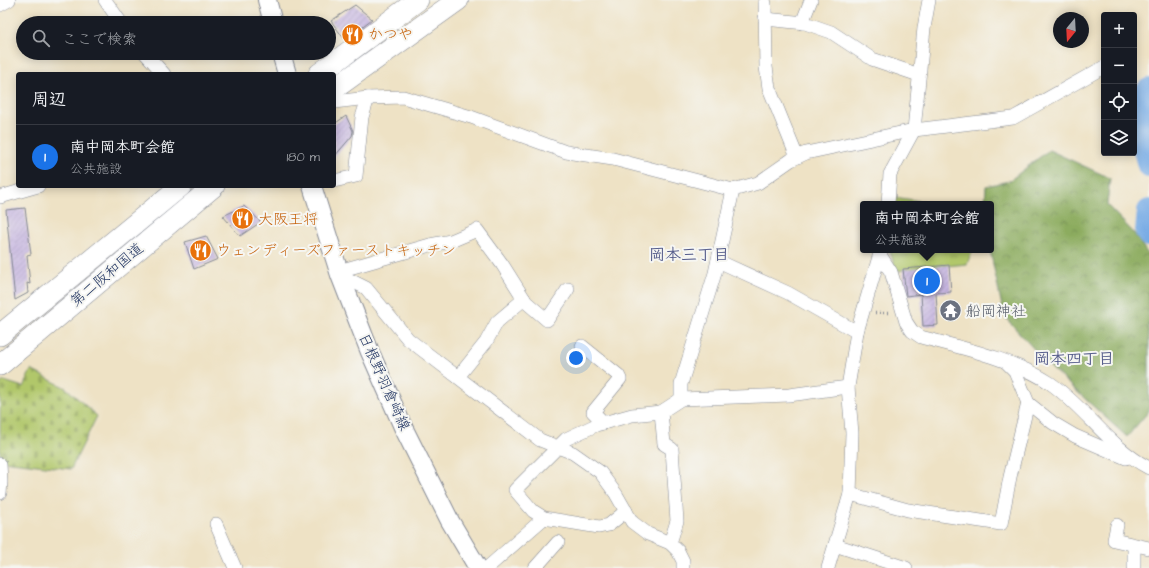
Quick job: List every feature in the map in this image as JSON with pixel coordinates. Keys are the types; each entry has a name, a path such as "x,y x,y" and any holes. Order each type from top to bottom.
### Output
{"highway":[{"path":"322,72 418,0"},
{"path":"336,88 458,0"},
{"name":"第二阪和国道","path":"0,336 179,188"},
{"name":"第二阪和国道","path":"0,365 212,188"}],"main road":[{"path":"267,0 271,16"},
{"path":"283,60 286,72"},
{"name":"日根野羽倉崎線","path":"313,188 340,273 370,352 403,427 450,521 478,568"}],"street":[{"path":"0,5 9,0"},
{"path":"105,0 116,16"},
{"path":"802,23 811,0"},
{"path":"888,201 890,174 914,130 924,28 929,0"},
{"path":"765,3 766,67 769,88 797,157"},
{"path":"766,19 802,23 831,32 872,59 920,76"},
{"path":"151,60 162,72"},
{"path":"336,102 368,98 402,97 471,117 566,152 613,159 733,190 758,183 797,157 806,153 914,130 1013,118 1101,68"},
{"path":"336,181 356,176 362,117 368,98"},
{"path":"0,197 31,188"},
{"path":"681,399 681,384 715,273 733,190"},
{"path":"340,273 430,245 451,241 477,230 502,264 526,302 547,320 568,289"},
{"path":"828,568 850,494 852,433 848,387 857,332 881,253"},
{"path":"882,253 891,272 906,322 912,331 921,336 1005,362 1026,370 1050,383 1118,446 1146,467"},
{"path":"718,261 788,293 857,332"},
{"path":"340,273 366,288 408,339 540,440 574,453 600,472 616,494 632,522 648,534 670,543 678,551 683,561 683,568"},
{"path":"458,377 486,342 497,322 524,299"},
{"path":"582,346 618,375 620,379 593,412 604,423"},
{"path":"1005,362 1015,371 1028,403 1053,423 1074,436 1146,467"},
{"path":"626,511 609,525 599,527 544,518 533,511 515,490 566,439 596,425 632,416 661,412 681,399 789,395 848,387"},
{"path":"850,494 908,510 1002,524 1010,477 1028,403"},
{"path":"661,412 664,444 672,449 677,521 670,543"},
{"path":"0,464 0,493"},
{"path":"487,568 544,518"},
{"path":"216,524 235,568"},
{"path":"1117,525 1114,540 1149,548"},
{"path":"534,568 558,542"},
{"path":"835,545 906,568"},
{"path":"1134,545 1134,568"}],"green space":[{"path":"1049,150 1110,178 1107,205 1134,233 1149,256 1149,411 1127,437 1051,368 1004,316 991,253 994,253 994,201 985,201 986,186 1009,181"},
{"path":"894,197 920,201 893,201"},
{"path":"891,253 972,253 967,264 896,271"},
{"path":"31,370 66,388 97,416 71,469 3,461 0,455 0,384 4,381 23,387"}],"building":[{"name":"かつや","path":"355,5 372,19 345,40 336,28 336,18"},
{"path":"346,116 353,131 352,136 336,155 336,123"},
{"name":"大阪王将","path":"244,206 261,222 240,236 223,216"},
{"path":"25,208 31,254 27,255 30,284 27,283 28,293 15,300 6,210"},
{"name":"ウェンディーズファーストキッチン","path":"206,236 218,259 194,269 185,242"},
{"path":"949,265 951,292 936,293 938,325 923,326 921,294 906,296 903,269"}],"waterway":[{"path":"1149,90 1142,97 1141,136 1149,165"},
{"path":"1149,211 1147,231 1149,235"}],"place":[{"name":"かつや","path":"352,34"},
{"name":"大阪王将","path":"242,219"},
{"name":"ウェンディーズファーストキッチン","path":"201,250"},
{"name":"南中岡本町会館","path":"927,281"},
{"name":"船岡神社","path":"950,311"}],"district":[{"name":"岡本三丁目","path":"689,255"},
{"name":"岡本四丁目","path":"1074,359"}]}
